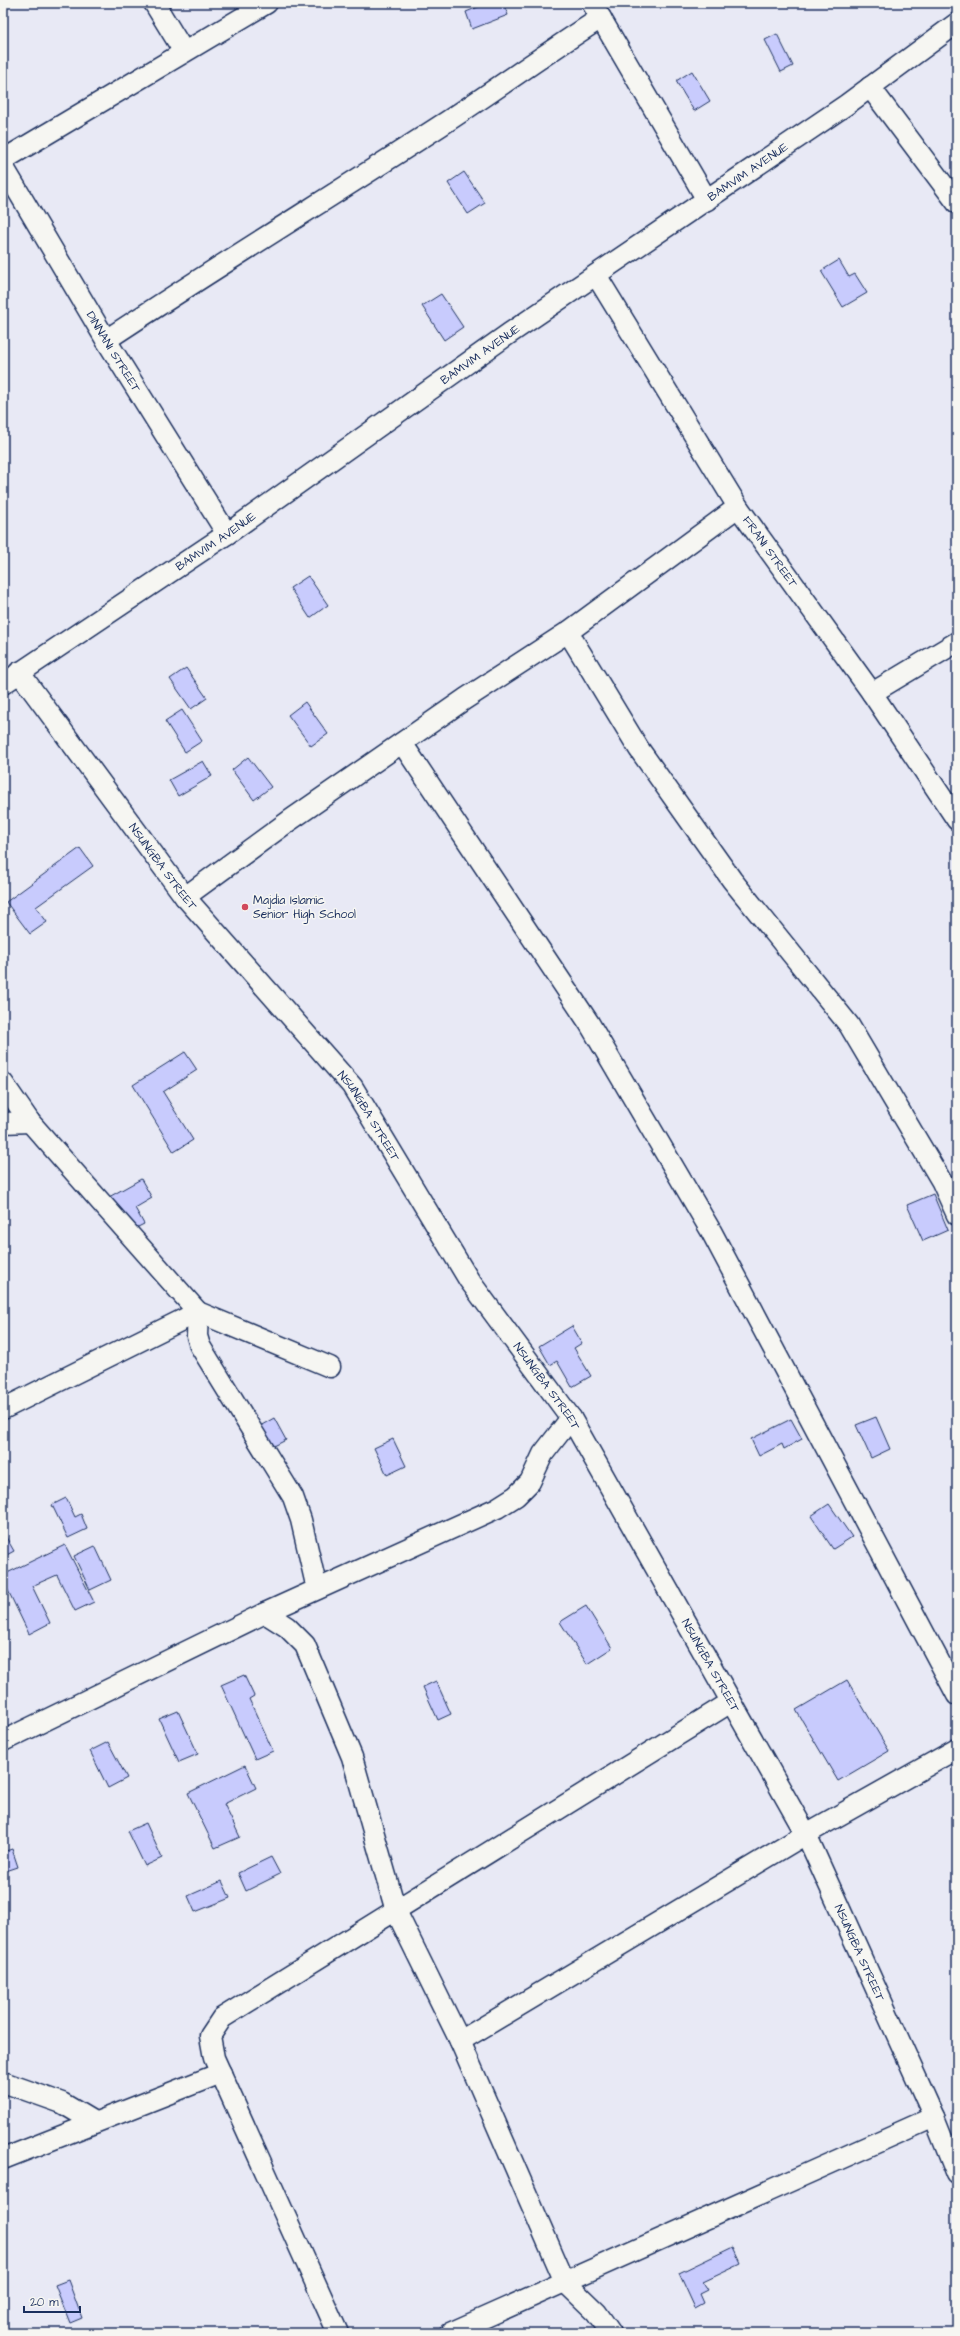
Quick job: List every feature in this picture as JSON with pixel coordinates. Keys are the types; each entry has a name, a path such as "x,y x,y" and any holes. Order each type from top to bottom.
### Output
{"street":[{"path":"154,3 184,52"},
{"path":"3,160 268,3"},
{"path":"106,340 224,262 440,126 540,57 596,11 707,200"},
{"name":"BAMVIM AVENUE","path":"3,684 227,534 510,333 707,200 870,87 957,23"},
{"path":"870,87 957,203"},
{"name":"DINNANI STREET","path":"3,166 106,340 227,534"},
{"name":"FRANI STREET","path":"596,274 738,507 872,693 957,820"},
{"path":"185,898 289,821 402,743 568,632 738,507"},
{"path":"568,632 639,749 727,874 849,1025 942,1182 957,1215"},
{"path":"872,693 957,642"},
{"name":"NSUNGBA STREET","path":"19,672 185,898 352,1086 469,1280 571,1418 730,1702 806,1834 934,2117 957,2175"},
{"path":"402,743 589,1023 703,1218 957,1695"},
{"path":"3,1082 30,1122 198,1312 330,1367"},
{"path":"3,1123 30,1122"},
{"path":"198,1312 197,1336 200,1346 293,1497 301,1520 317,1589"},
{"path":"3,1409 198,1312"},
{"path":"3,1741 265,1612 497,1508 516,1496 530,1482 543,1454 571,1418"},
{"path":"265,1612 287,1627 305,1645 352,1757 396,1911 460,2041 565,2282 597,2313 611,2333"},
{"path":"338,2333 214,2058 210,2036 222,2018 730,1702"},
{"path":"460,2041 806,1834 957,1749"},
{"path":"3,2159 221,2073"},
{"path":"3,2082 62,2103 94,2122"},
{"path":"450,2333 934,2117"}],"building":[{"path":"488,3 503,3 508,15 472,29 466,12"},
{"path":"777,34 793,66 781,72 765,40"},
{"path":"692,71 710,101 694,111 676,81"},
{"path":"464,172 485,203 468,214 448,183"},
{"path":"839,260 849,277 855,274 867,293 843,307 821,271"},
{"path":"441,294 463,327 444,340 422,306"},
{"path":"308,576 328,605 310,618 290,588"},
{"path":"186,668 207,698 191,709 170,679"},
{"path":"305,702 328,734 311,746 288,715"},
{"path":"182,710 202,741 185,752 165,721"},
{"path":"248,757 271,787 254,800 232,770"},
{"path":"203,761 212,776 178,796 169,780"},
{"path":"80,848 93,866 36,907 47,922 30,934 6,902"},
{"path":"185,1052 197,1070 163,1092 193,1140 174,1152 133,1085"},
{"path":"141,1179 152,1198 135,1208 144,1224 128,1232 109,1197"},
{"path":"933,1194 948,1230 923,1241 907,1205"},
{"path":"572,1326 582,1343 574,1348 591,1376 572,1387 557,1361 550,1365 539,1346"},
{"path":"876,1417 890,1449 871,1458 856,1425"},
{"path":"274,1418 286,1440 272,1447 260,1426"},
{"path":"791,1419 802,1439 784,1449 782,1444 759,1456 751,1439"},
{"path":"393,1439 406,1466 387,1475 374,1448"},
{"path":"66,1498 75,1517 81,1514 87,1529 68,1538 52,1505"},
{"path":"829,1504 852,1537 833,1549 811,1516"},
{"path":"3,1532 14,1551 3,1557"},
{"path":"65,1545 94,1602 75,1611 57,1575 32,1586 50,1623 29,1634 3,1580 3,1575"},
{"path":"95,1546 111,1580 90,1590 74,1556"},
{"path":"586,1606 612,1648 587,1664 560,1622"},
{"path":"244,1675 254,1696 249,1699 273,1751 255,1759 221,1685"},
{"path":"847,1680 889,1751 838,1781 796,1710"},
{"path":"436,1681 451,1714 438,1720 423,1687"},
{"path":"178,1711 198,1754 179,1762 159,1719"},
{"path":"108,1742 127,1778 108,1788 90,1751"},
{"path":"245,1765 256,1788 224,1804 240,1837 215,1848 188,1793"},
{"path":"146,1823 162,1858 145,1866 128,1831"},
{"path":"12,1849 18,1867 3,1872 3,1852"},
{"path":"271,1857 280,1874 246,1891 238,1873"},
{"path":"222,1881 230,1898 195,1912 188,1896"},
{"path":"733,2247 741,2264 703,2282 708,2290 700,2294 704,2303 695,2308 679,2273"},
{"path":"68,2280 82,2318 70,2323 55,2285"}],"place":[{"name":"Majdia Islamic Senior High School","path":"245,907"}]}
